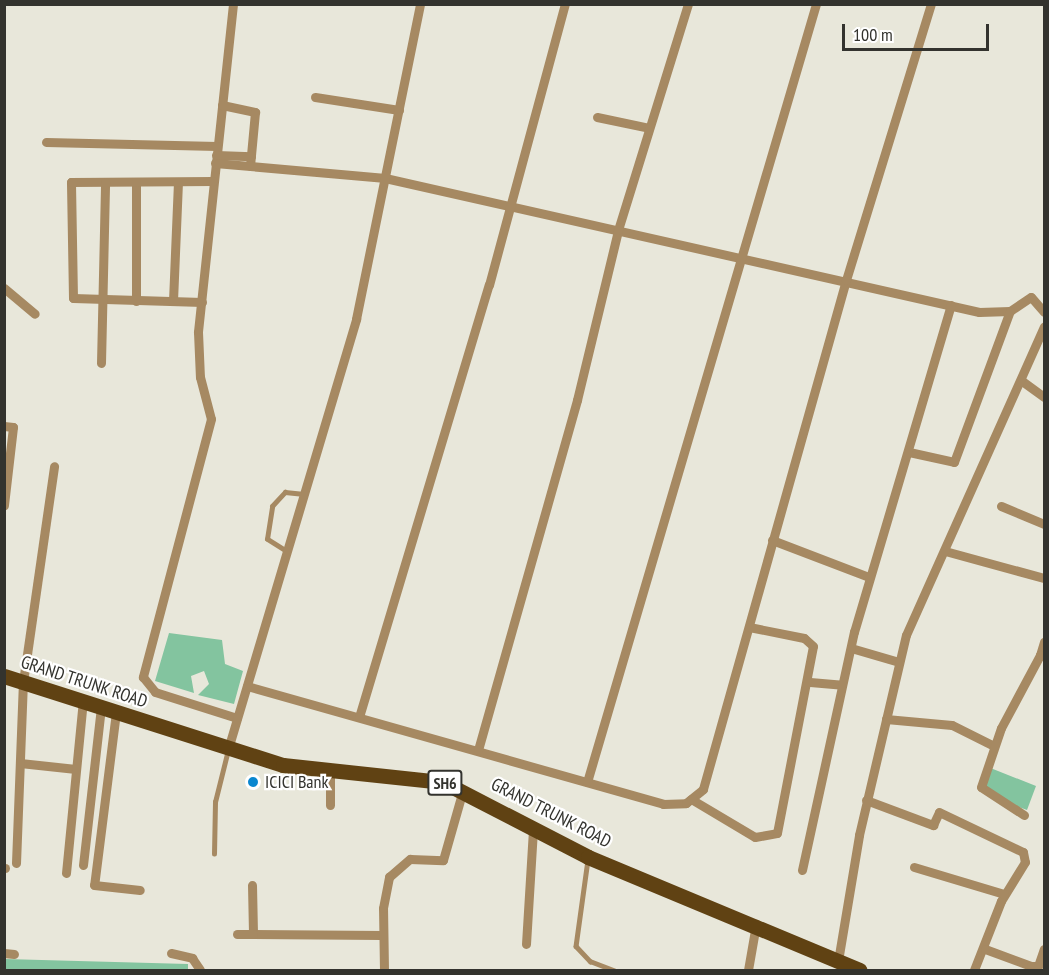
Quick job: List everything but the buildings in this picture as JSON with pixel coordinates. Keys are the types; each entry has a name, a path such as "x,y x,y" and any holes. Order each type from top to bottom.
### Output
{"main road":[{"name":"GRAND TRUNK ROAD","path":"4,676 283,765 417,777 464,790 588,857 756,924 860,970"}],"street":[{"path":"233,4 202,302 200,377 211,419 143,676 155,692 237,718"},
{"path":"228,749 290,552 356,320 420,4"},
{"path":"359,717 510,207 565,4"},
{"path":"478,750 577,400 618,230 687,4"},
{"path":"587,782 816,4"},
{"path":"247,686 663,804 691,799 703,789 846,280 931,4"},
{"path":"315,97 399,110"},
{"path":"222,105 255,112 251,161"},
{"path":"597,117 649,128"},
{"path":"46,142 216,155 385,178 741,260 846,280 951,305 1010,311"},
{"path":"202,302 73,298 71,182 213,181"},
{"path":"173,302 178,182"},
{"path":"101,363 105,183"},
{"path":"136,183 136,301"},
{"path":"4,288 35,314"},
{"path":"909,452 954,462 1010,311 1031,297 1044,312"},
{"path":"802,870 842,685 869,577 909,452 951,305"},
{"path":"838,962 866,800 899,662 1044,326"},
{"path":"1022,381 1044,397"},
{"path":"4,426 12,427 12,436 4,505"},
{"path":"16,863 23,682 54,466"},
{"path":"1001,506 1044,524"},
{"path":"772,540 869,577"},
{"path":"945,551 1044,578"},
{"path":"691,799 755,837 777,833 810,682 813,646 804,638 749,627"},
{"path":"1024,815 981,790 994,746 1042,655 1044,642"},
{"path":"851,648 899,662"},
{"path":"810,682 842,685"},
{"path":"66,873 83,701"},
{"path":"83,865 108,710"},
{"path":"108,710 94,885 140,890"},
{"path":"886,719 952,725 994,746"},
{"path":"20,763 76,769"},
{"path":"330,769 330,805"},
{"path":"384,970 382,935 389,877 410,859 442,860 464,790"},
{"path":"866,800 933,825 939,812 1023,852 1025,862 1004,894 985,949 974,970"},
{"path":"526,945 533,828"},
{"path":"914,867 1004,894"},
{"path":"252,885 253,934"},
{"path":"747,970 756,924"},
{"path":"237,934 382,935"},
{"path":"985,949 1031,966 1038,966 1044,949"},
{"path":"171,953 192,958 200,970"}],"lane":[{"path":"290,552 270,546 267,539 272,506 285,492 306,494"},
{"path":"214,854 215,802 228,749"},
{"path":"588,857 576,946 590,961 614,970"}],"shaded area":[{"path":"169,633 222,640 225,664 243,671 234,704 198,695 209,684 204,671 191,676 194,693 155,681"},
{"path":"988,767 1036,786 1027,810 991,797 984,787"},
{"path":"5,959 188,964 188,970 5,970"}],"place":[{"name":"ICICI Bank","path":"253,782"}]}
